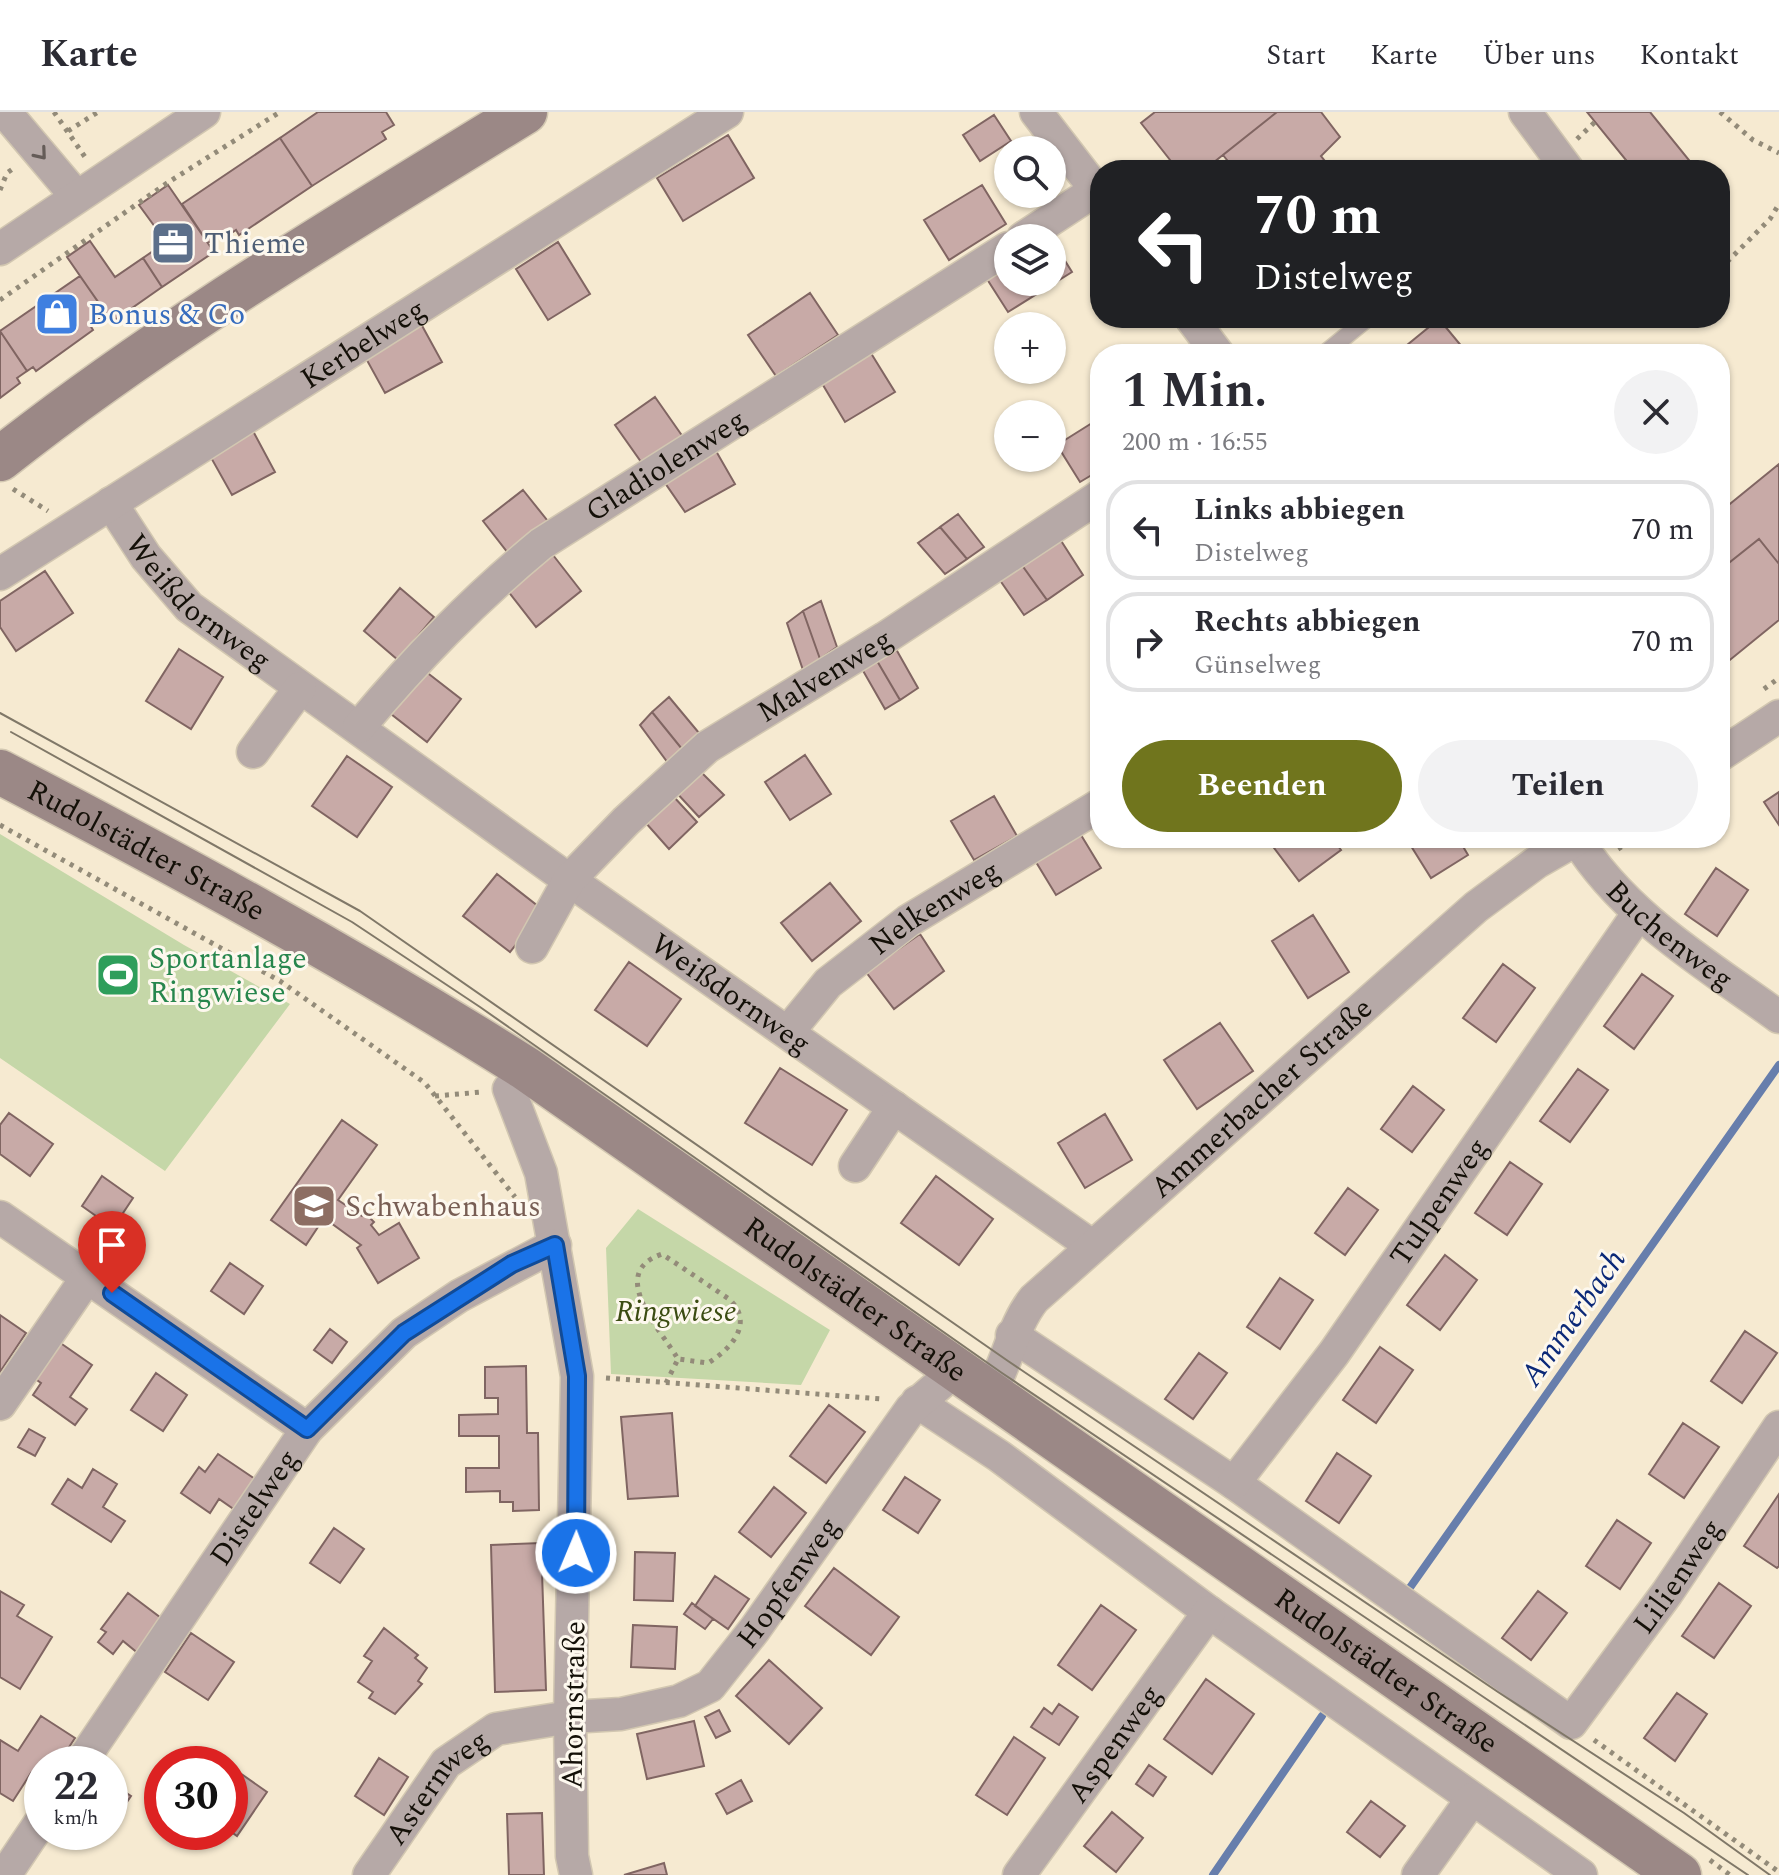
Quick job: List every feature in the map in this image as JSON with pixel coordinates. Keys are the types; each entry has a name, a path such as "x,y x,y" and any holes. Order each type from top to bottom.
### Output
{"main road":[{"path":"3,471 78,399 525,112"},
{"name":"Rudolstädter Straße","path":"0,772 182,867 390,983 517,1078 1691,1865"}],"street":[{"path":"5,112 87,189"},
{"path":"0,249 204,112"},
{"name":"Kerbelweg","path":"0,574 727,112"},
{"path":"1036,112 1090,183"},
{"path":"1525,112 1572,155"},
{"path":"1046,224 1090,198"},
{"name":"Gladiolenweg","path":"359,727 415,660 475,599 541,544 994,257"},
{"name":"Weißdornweg","path":"111,503 146,557 189,607 569,880 1092,1246"},
{"name":"Malvenweg","path":"569,880 626,821 707,747 885,638 1090,503"},
{"name":"Weißdornweg","path":"253,752 300,688"},
{"path":"1730,748 1779,716"},
{"name":"Nelkenweg","path":"788,1032 828,983 908,921 1090,811"},
{"name":"Ammerbacher Straße","path":"973,1382 1008,1361 1012,1335 1019,1319 1034,1299 1092,1246 1476,907 1560,848"},
{"name":"Buchenweg","path":"1583,848 1592,864 1638,914 1779,1017"},
{"path":"532,947 569,880"},
{"name":"Tulpenweg","path":"1234,1483 1334,1353 1638,914"},
{"name":"Ahornstraße","path":"517,1078 541,1173 577,1376 570,1717 572,1856 576,1875"},
{"path":"855,1166 894,1107"},
{"path":"0,1217 307,1429"},
{"name":"Distelweg","path":"92,1746 307,1429 404,1333 499,1272 555,1245"},
{"path":"0,1404 88,1276"},
{"path":"1012,1335 1234,1483 1399,1604 1571,1723"},
{"name":"Hopfenweg","path":"570,1717 621,1714 679,1701 710,1686 755,1629 911,1409 942,1385 973,1382"},
{"name":"Rudolstädter Straße","path":"911,1409 999,1456 1209,1612 1581,1875"},
{"name":"Lilienweg","path":"1571,1723 1667,1593 1779,1427"},
{"name":"Aspenweg","path":"1019,1875 1209,1612"},
{"name":"Asternweg","path":"369,1875 446,1763 496,1729 570,1717"},
{"path":"1418,1875 1472,1799"},
{"path":"5,1875 24,1847"}],"lane":[{"path":"1336,344 1356,328"}],"path":[{"path":"54,112 69,131 87,189"},
{"path":"69,131 98,112"},
{"path":"0,300 167,183 280,112"},
{"path":"1720,112 1753,140 1779,153"},
{"path":"1572,155 1595,122"},
{"path":"0,190 7,173"},
{"path":"1730,259 1760,230 1779,204"},
{"path":"3,471 39,507 82,522"},
{"path":"0,825 280,981 425,1083 519,1202"},
{"path":"435,1096 517,1078"},
{"path":"662,1254 729,1299 739,1308 741,1320 733,1342 708,1363 678,1359 642,1307 639,1292 639,1274 643,1265 662,1254"},
{"path":"666,1383 678,1359"},
{"path":"577,1376 911,1409"},
{"path":"1571,1723 1779,1872"},
{"path":"1691,1865 1730,1875"}],"green space":[{"name":"Sportanlage Ringwiese","path":"0,834 184,945 290,1004 165,1171 0,1058"},
{"name":"Ringwiese","path":"638,1209 830,1330 801,1385 611,1374 606,1248"}],"building":[{"path":"318,112 386,112 394,125 382,132 386,139 312,186 280,138"},
{"path":"1155,112 1277,112 1217,160 1170,160 1141,123"},
{"path":"1277,112 1321,112 1340,137 1321,156 1324,160 1227,160 1223,155"},
{"path":"1587,112 1650,112 1689,160 1626,160"},
{"path":"994,115 1008,136 994,136 994,152 980,161 963,135"},
{"path":"728,135 754,178 683,221 657,178"},
{"path":"280,138 312,186 239,235 236,230 224,238 222,233 208,243 182,204"},
{"path":"168,185 214,252 162,287 143,258 166,242 139,205"},
{"path":"982,185 1006,224 994,224 994,232 949,260 924,220"},
{"path":"90,241 115,277 143,258 162,287 112,322 67,257"},
{"path":"558,242 590,294 548,320 516,269"},
{"path":"1066,262 1072,272 1066,276"},
{"path":"994,275 994,290 987,279"},
{"path":"80,276 106,313 90,325 93,330 36,371 33,367 27,371 0,331"},
{"path":"810,293 838,335 776,376 748,335"},
{"path":"998,296 1034,296 1008,312"},
{"path":"420,322 442,362 385,393 363,353"},
{"path":"1428,328 1446,328 1460,344 1408,344"},
{"path":"0,331 27,371 17,378 20,383 0,398"},
{"path":"869,350 895,392 845,422 820,380"},
{"path":"655,397 683,437 644,466 615,425"},
{"path":"1090,424 1090,476 1080,482 1066,459 1066,439"},
{"path":"253,431 275,472 232,495 209,454"},
{"path":"716,451 735,484 685,512 663,480"},
{"path":"1779,464 1779,564 1759,539 1730,562 1730,504"},
{"path":"523,490 551,525 511,557 483,521"},
{"path":"958,514 984,547 967,559 940,527"},
{"path":"940,527 967,559 945,574 918,543"},
{"path":"1058,536 1083,575 1047,600 1019,561"},
{"path":"1759,539 1779,564 1779,620 1730,660 1730,562"},
{"path":"553,555 581,591 536,627 508,591"},
{"path":"1019,561 1047,600 1024,615 997,576"},
{"path":"45,571 73,613 16,651 0,627 0,601"},
{"path":"400,588 434,617 398,660 364,631"},
{"path":"821,601 837,647 820,659 803,611"},
{"path":"803,611 820,659 803,670 787,623"},
{"path":"892,642 918,688 900,700 873,654"},
{"path":"179,649 223,677 191,729 146,701"},
{"path":"873,654 900,700 885,709 858,662"},
{"path":"425,671 461,699 427,742 391,714"},
{"path":"669,697 699,733 682,749 652,712"},
{"path":"652,712 682,749 668,763 640,725"},
{"path":"805,755 831,794 790,820 765,782"},
{"path":"347,756 392,787 357,837 312,806"},
{"path":"697,768 724,795 699,817 674,790"},
{"path":"1779,792 1779,825 1764,802"},
{"path":"673,796 697,822 669,849 645,822"},
{"path":"994,796 1017,836 974,860 951,821"},
{"path":"1081,835 1101,868 1056,895 1036,862"},
{"path":"1274,848 1340,848 1341,850 1299,881"},
{"path":"1412,848 1464,848 1468,855 1431,878"},
{"path":"1716,868 1748,890 1717,936 1685,914"},
{"path":"497,874 543,910 510,952 463,916"},
{"path":"830,883 861,921 812,961 781,923"},
{"path":"1313,915 1349,972 1308,998 1272,941"},
{"path":"920,934 944,971 894,1009 866,972"},
{"path":"629,962 681,999 647,1046 595,1010"},
{"path":"1503,964 1535,988 1496,1042 1463,1018"},
{"path":"1642,974 1673,996 1634,1049 1604,1026"},
{"path":"1220,1023 1253,1071 1197,1109 1164,1060"},
{"path":"780,1068 847,1110 812,1165 745,1123"},
{"path":"1578,1069 1608,1090 1570,1142 1540,1121"},
{"path":"1413,1086 1444,1110 1412,1152 1381,1129"},
{"path":"9,1113 53,1144 30,1176 0,1154 0,1125"},
{"path":"1105,1114 1132,1160 1085,1188 1058,1143"},
{"name":"Schwabenhaus","path":"342,1120 377,1145 338,1200 362,1216 365,1213 374,1222 371,1225 379,1235 399,1223 419,1258 378,1283 357,1248 361,1245 324,1218 306,1245 271,1220"},
{"path":"1510,1162 1542,1184 1507,1235 1475,1213"},
{"path":"102,1176 133,1198 113,1228 82,1206"},
{"path":"936,1176 993,1219 959,1265 901,1223"},
{"path":"1348,1188 1378,1210 1345,1255 1315,1233"},
{"path":"1445,1255 1477,1280 1440,1330 1407,1305"},
{"path":"230,1263 263,1286 244,1314 211,1291"},
{"path":"1280,1278 1313,1300 1280,1349 1247,1327"},
{"path":"0,1315 26,1333 0,1372"},
{"path":"330,1329 347,1342 332,1363 314,1350"},
{"path":"1745,1331 1777,1353 1742,1403 1711,1381"},
{"path":"59,1342 92,1365 70,1397 87,1409 75,1425 33,1395 41,1383 34,1378"},
{"path":"1380,1347 1413,1370 1376,1423 1343,1400"},
{"path":"1199,1353 1227,1373 1193,1419 1165,1399"},
{"path":"526,1366 527,1433 538,1433 539,1510 513,1511 513,1502 500,1502 500,1491 466,1492 466,1468 499,1468 499,1436 459,1436 459,1415 498,1414 498,1398 485,1398 485,1367"},
{"path":"156,1373 187,1395 163,1431 131,1410"},
{"path":"829,1405 865,1432 826,1483 790,1456"},
{"path":"672,1413 678,1496 628,1499 621,1417"},
{"path":"1683,1423 1719,1447 1684,1498 1649,1474"},
{"path":"29,1429 45,1438 35,1456 18,1447"},
{"path":"1337,1453 1371,1476 1339,1523 1306,1501"},
{"path":"218,1454 255,1479 235,1510 219,1499 210,1513 181,1493 199,1467 205,1472"},
{"path":"93,1469 117,1484 103,1507 125,1521 111,1542 52,1504 68,1479 82,1488"},
{"path":"905,1477 940,1500 918,1533 883,1510"},
{"path":"774,1487 806,1513 771,1557 739,1532"},
{"path":"1779,1494 1779,1566 1777,1568 1744,1546"},
{"path":"1617,1520 1651,1543 1620,1589 1586,1566"},
{"path":"334,1528 364,1549 340,1583 310,1563"},
{"path":"541,1543 546,1690 495,1692 491,1545"},
{"path":"635,1552 675,1553 673,1601 634,1600"},
{"path":"834,1568 899,1617 871,1655 805,1606"},
{"path":"715,1576 749,1599 728,1629 695,1606"},
{"path":"1719,1583 1751,1606 1714,1658 1682,1636"},
{"path":"0,1591 24,1605 17,1616 52,1637 20,1689 0,1677"},
{"path":"1538,1591 1567,1613 1531,1660 1502,1638"},
{"path":"128,1593 165,1621 139,1654 123,1641 113,1654 98,1642 106,1632 101,1629"},
{"path":"692,1603 713,1619 705,1629 684,1614"},
{"path":"1101,1605 1136,1630 1092,1690 1058,1665"},
{"path":"633,1625 677,1627 675,1669 631,1667"},
{"path":"384,1628 418,1655 415,1658 427,1668 418,1681 422,1684 395,1714 369,1698 373,1692 358,1682 372,1661 364,1656"},
{"path":"191,1633 234,1662 208,1700 165,1672"},
{"path":"769,1660 822,1708 789,1744 736,1696"},
{"path":"1206,1679 1254,1714 1212,1774 1164,1739"},
{"path":"1677,1693 1707,1714 1675,1761 1644,1738"},
{"path":"1059,1704 1078,1717 1059,1745 1031,1727 1044,1708 1052,1714"},
{"path":"719,1710 730,1731 716,1738 705,1717"},
{"path":"41,1716 75,1738 70,1746 24,1746 24,1784 13,1801 0,1793 0,1740 18,1751"},
{"path":"694,1721 704,1766 647,1779 637,1734"},
{"path":"1014,1737 1045,1758 1007,1815 976,1795"},
{"path":"379,1758 408,1777 384,1815 355,1796"},
{"path":"1149,1765 1166,1777 1153,1796 1136,1784"},
{"path":"248,1779 267,1792 248,1820"},
{"path":"741,1780 752,1801 727,1814 716,1794"},
{"path":"1371,1801 1405,1826 1380,1857 1347,1832"},
{"path":"1112,1812 1143,1838 1116,1872 1084,1846"},
{"path":"542,1813 544,1875 509,1875 507,1814"},
{"path":"664,1863 667,1875 624,1875"}],"waterway":[{"name":"Ammerbach","path":"1404,1596 1779,1065"},
{"name":"Ammerbach","path":"1213,1875 1322,1716"}],"tram line":[{"path":"0,713 360,911 1008,1361 1498,1692 1684,1813 1770,1875"},
{"path":"11,732 352,922 480,1007 1002,1373 1748,1875"}],"place":[{"name":"Thieme","path":"173,243"},
{"name":"Bonus & Co","path":"57,314"},
{"name":"Sportanlage Ringwiese","path":"118,975"},
{"name":"Schwabenhaus","path":"314,1206"}],"route":[{"path":"112,1293 307,1429 404,1333 512,1264 555,1245 577,1376 576,1553"}]}
